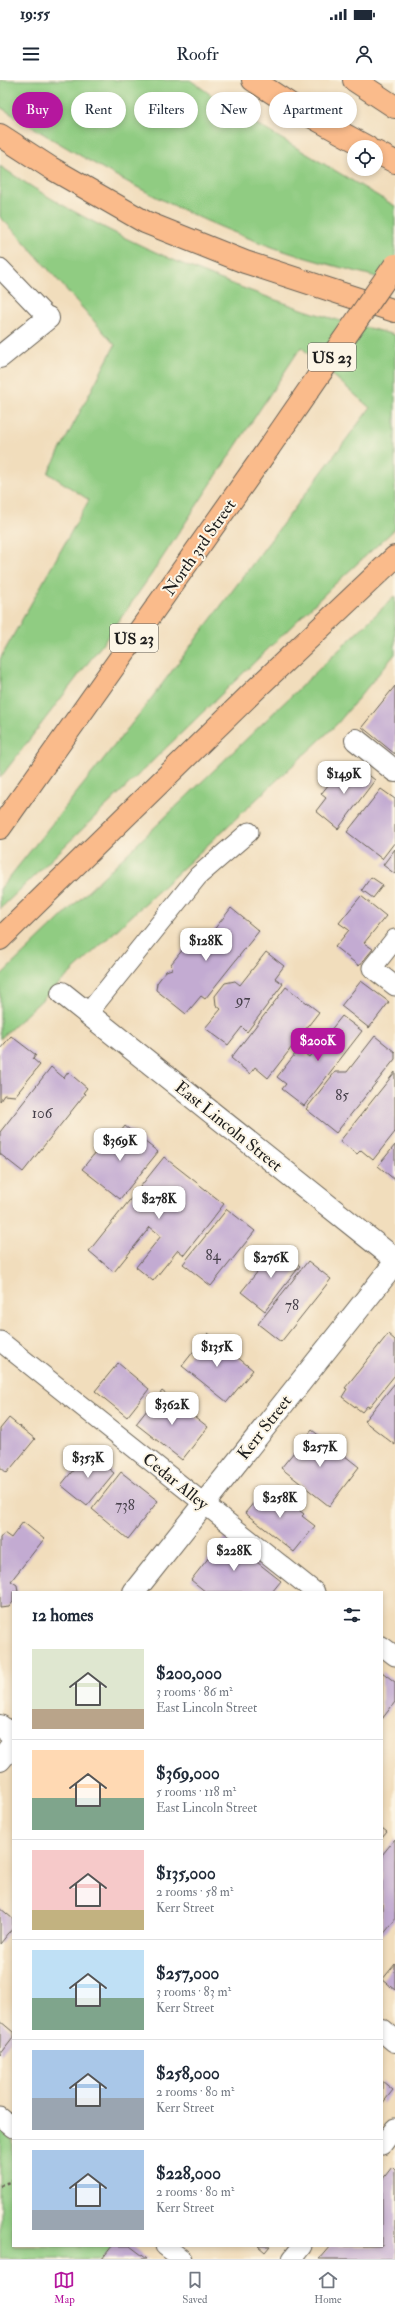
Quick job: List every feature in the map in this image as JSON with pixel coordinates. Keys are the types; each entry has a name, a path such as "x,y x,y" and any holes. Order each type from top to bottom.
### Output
{"main road":[{"path":"253,80 296,108 354,140"},
{"path":"354,80 395,107"},
{"path":"0,134 50,168 145,222 245,262 395,311"},
{"path":"383,156 395,162"},
{"name":"North 3rd Street","path":"0,828 268,449 395,265"},
{"path":"0,939 255,690 395,557"}],"street":[{"path":"0,358 48,318"},
{"path":"356,740 395,771"},
{"name":"East Lincoln Street","path":"62,993 395,1259"},
{"name":"Kerr Street","path":"135,1591 395,1263"},
{"path":"0,1726 12,1735"},
{"path":"0,1760 12,1745"},
{"path":"383,2031 395,2041"}],"lane":[{"path":"0,268 48,318"},
{"path":"88,1013 198,876 248,832"},
{"path":"395,939 372,968 395,986"},
{"name":"Cedar Alley","path":"0,1341 314,1591"},
{"path":"383,1647 395,1656"},
{"path":"0,2117 12,2127"},
{"path":"383,2143 395,2128"},
{"path":"166,2247 182,2259"},
{"path":"292,2259 301,2247"}],"path":[{"path":"0,2185 12,2181"}],"green space":[{"path":"0,80 190,80 207,92 206,128 261,128 261,127 395,206 395,282 292,254 241,235 170,204 67,148 34,128 63,128 63,92 12,92 12,114 0,107"},
{"path":"0,166 69,209 142,246 179,262 217,278 305,310 395,335 395,529 335,584 0,909 0,889 141,712 370,408 301,347 151,575 104,642 0,778 0,659 89,500 48,473 115,345 20,237 0,217"},
{"path":"395,596 395,654 337,724 0,1039 0,976"},
{"path":"0,2129 12,2138 12,2247 111,2247 102,2259 0,2259"}],"building":[{"path":"395,686 395,754 362,727"},
{"path":"352,762 375,780 338,829 316,811 326,798 321,794 337,774 341,777"},
{"path":"381,789 395,799 395,842 382,859 347,832"},
{"path":"395,849 395,874 383,865"},
{"path":"371,877 383,885 373,898 362,890"},
{"path":"361,896 386,916 364,943 373,949 359,966 335,947 349,930 339,923"},
{"path":"231,908 259,931 205,999 201,996 186,1014 156,990 157,983 166,971 172,969 171,964 184,948 193,946 198,950"},
{"path":"266,952 284,966 275,978 283,984 247,1032 242,1027 228,1045 205,1028 221,1009 216,1005 215,996 225,983 235,981 240,985"},
{"path":"361,981 389,1002 369,1028 341,1006"},
{"path":"286,987 319,1012 268,1078 255,1067 250,1074 231,1058"},
{"path":"342,1016 362,1031 304,1106 282,1089 286,1084 277,1077 299,1049 309,1057"},
{"path":"11,1036 36,1055 33,1059 40,1065 15,1096 4,1095 0,1101 0,1049"},
{"path":"375,1036 395,1052 395,1059 336,1133 306,1109 335,1072 347,1072"},
{"path":"51,1067 64,1078 68,1072 87,1088 83,1093 85,1094 23,1172 0,1154 0,1132"},
{"path":"395,1072 395,1132 373,1160 361,1150 357,1154 340,1141"},
{"path":"125,1126 158,1152 120,1199 82,1169 108,1137 113,1141"},
{"path":"395,1145 395,1180 378,1166"},
{"path":"164,1157 224,1204 184,1255 178,1250 153,1281 136,1267 161,1236 150,1227 114,1272 89,1251"},
{"path":"227,1209 255,1231 211,1286 183,1264"},
{"path":"277,1248 300,1266 265,1311 241,1292"},
{"path":"308,1261 331,1279 281,1342 258,1324"},
{"path":"208,1333 253,1370 227,1402 182,1366"},
{"path":"388,1334 395,1340 395,1375 369,1407 367,1406 362,1412 342,1397 347,1389 345,1388"},
{"path":"118,1363 149,1389 127,1417 95,1391"},
{"path":"395,1383 395,1445 364,1421"},
{"path":"162,1391 208,1427 182,1460 136,1424"},
{"path":"9,1418 35,1439 7,1473 0,1467 0,1429"},
{"path":"312,1430 359,1467 329,1506 281,1468"},
{"path":"88,1452 114,1473 87,1506 61,1485"},
{"path":"121,1472 158,1501 128,1539 92,1509"},
{"path":"266,1488 275,1494 276,1492 304,1514 302,1516 315,1526 294,1552 245,1513"},
{"path":"23,1522 44,1539 11,1581 17,1585 18,1591 12,1591 12,1603 9,1607 0,1608 0,1538 4,1533 11,1538"},
{"path":"225,1537 281,1581 273,1591 205,1591 191,1580"},
{"path":"383,1673 395,1682 395,1702 383,1718"},
{"path":"383,1829 387,1832 383,1837"},
{"path":"395,1839 395,1920 383,1935 383,1854"},
{"path":"0,1908 12,1918 12,1929 0,1944"},
{"path":"395,1964 395,1990 383,1981"},
{"path":"0,2021 12,2031 12,2039 0,2055"},
{"path":"383,2082 393,2090 383,2103"},
{"path":"392,2167 395,2170 395,2259 319,2259 329,2247 383,2247 383,2179"},
{"path":"111,2247 131,2247 147,2259 102,2259"},
{"path":"259,2247 269,2247 265,2252"}]}
